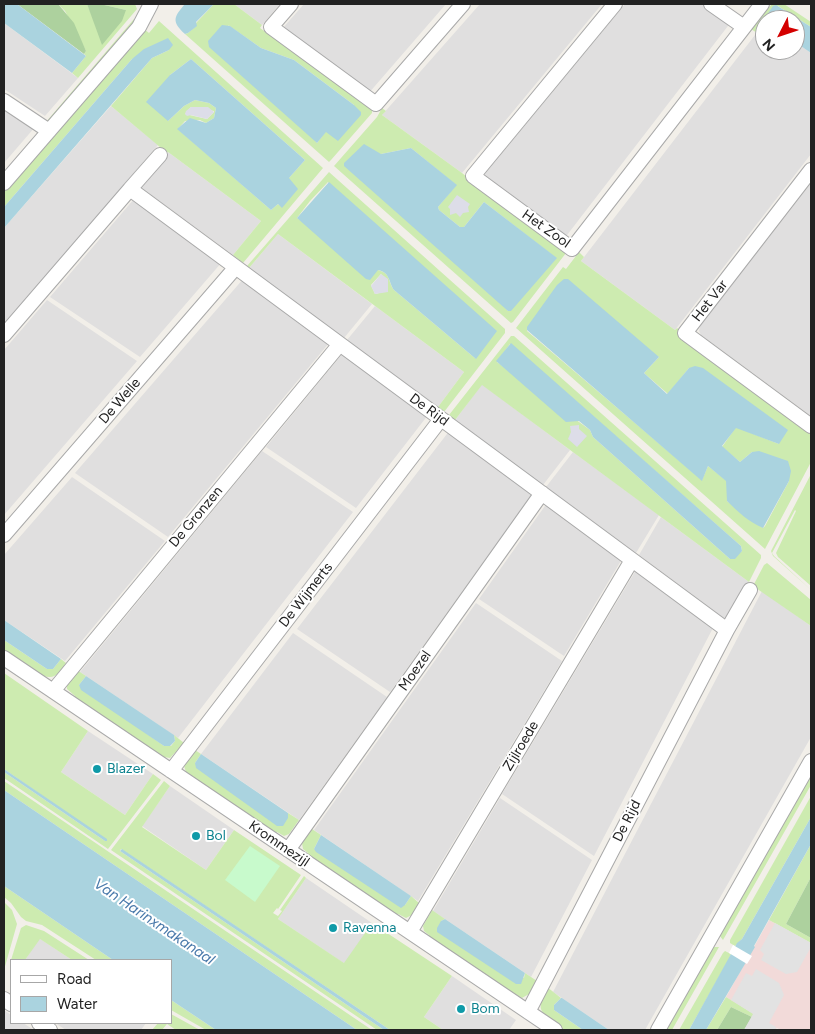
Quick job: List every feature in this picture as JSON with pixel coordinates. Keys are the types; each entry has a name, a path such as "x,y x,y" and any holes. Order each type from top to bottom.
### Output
{"street":[{"path":"4,183 139,27 150,4"},
{"path":"291,4 271,27 376,104 463,4"},
{"name":"Het Zool","path":"615,4 473,176 572,249 762,4"},
{"path":"711,4 744,27"},
{"path":"4,101 49,131"},
{"path":"4,335 160,154"},
{"name":"Het Var","path":"811,170 686,333 811,426"},
{"name":"De Rijd","path":"130,189 727,630"},
{"name":"De Welle","path":"4,535 236,266"},
{"name":"De Gronzen","path":"53,690 340,344"},
{"name":"De Wijmerts","path":"171,771 441,419"},
{"name":"Moezel","path":"288,850 542,493"},
{"name":"Zijlroede","path":"410,932 632,560"},
{"name":"De Rijd","path":"528,1012 727,630 750,590"},
{"name":"Krommezijl","path":"4,658 555,1030"},
{"path":"658,1030 811,761"}],"shaded area":[{"path":"234,4 280,4 262,25"},
{"path":"304,4 446,4 368,94 282,29"},
{"path":"480,4 602,4 462,173 382,115"},
{"path":"625,4 704,4 731,22 564,239 483,176"},
{"path":"4,23 78,78 45,116 4,89"},
{"path":"755,35 755,60 805,60 805,49 811,53 811,154 675,330 581,261"},
{"path":"4,106 35,127 4,163"},
{"path":"111,106 158,145 4,324 4,228"},
{"path":"191,107 208,107 214,112 207,119 191,115 187,116 185,114 186,111"},
{"path":"168,152 261,221 233,255 139,186"},
{"path":"811,183 811,416 701,335 699,331 700,326"},
{"path":"457,195 470,204 468,207 469,212 463,213 460,217 456,213 450,215 448,207"},
{"path":"134,199 222,262 140,357 50,297"},
{"path":"278,234 372,304 344,338 249,268"},
{"path":"381,274 388,279 388,292 375,294 371,286"},
{"path":"244,278 329,343 168,537 75,473"},
{"path":"47,300 137,361 4,515 4,350"},
{"path":"375,306 464,372 438,407 347,340"},
{"path":"343,353 428,415 356,508 266,447"},
{"path":"482,384 570,450 543,485 455,420"},
{"path":"579,425 579,429 587,436 577,447 568,439 571,432 570,426"},
{"path":"450,430 532,494 390,692 297,629"},
{"path":"262,451 353,512 178,738 80,672"},
{"path":"573,452 659,515 636,553 546,487"},
{"path":"72,477 165,541 65,661 4,620 4,555"},
{"path":"547,503 622,559 564,656 479,599"},
{"path":"661,517 749,582 729,622 639,555"},
{"path":"636,570 714,626 594,856 502,794"},
{"path":"762,591 811,626 811,737 645,1030 609,1030 553,992"},
{"path":"476,603 562,661 418,901 314,830"},
{"path":"293,633 387,697 299,820 201,754"},
{"path":"88,731 153,774 125,815 61,772"},
{"path":"170,786 234,830 206,870 142,826"},
{"path":"500,798 592,860 531,977 433,911"},
{"path":"306,878 372,923 345,964 278,919"},
{"path":"769,920 811,943 811,1030 781,1030 777,1028 775,1030 744,1030 753,1014 726,997"},
{"path":"775,923 811,943 811,947 797,972 786,974 761,960 764,954 760,950"},
{"path":"39,938 70,959 26,959"},
{"path":"756,969 779,983 784,995 769,1023 776,1027 775,1030 744,1030 753,1014 731,1000 746,973 752,976"},
{"path":"452,976 516,1020 509,1030 443,1030 424,1017"},
{"path":"4,1010 10,1014 10,1024 25,1024 34,1030 4,1030"},
{"path":"57,1024 145,1024 141,1030 66,1030"}],"green space":[{"path":"17,4 58,4 74,23 86,51 84,54"},
{"path":"58,4 87,4 93,18 126,10 100,4 135,4 137,9 78,78 72,73 86,56 84,54 86,51 65,11"},
{"path":"87,4 100,4 126,10 122,21 102,45"},
{"path":"214,4 234,4 262,25 260,28 372,110 372,113 329,162 185,34 196,26 196,23","holes":["228,25 261,48 294,60 354,105 326,131 317,143"]},
{"path":"772,4 784,4 793,10 784,10 778,6 774,10 767,10"},
{"path":"805,18 811,22 811,27 805,23"},
{"path":"134,19 136,21 49,121 46,122"},
{"path":"159,21 323,168 243,263 233,255 261,221 167,153 111,106 152,58 169,50 132,59 4,207 4,192 144,29 149,33","holes":["191,59 305,160 288,179 282,207 278,204 271,210 178,129 185,121 200,120 206,123 214,118 216,108 209,103 195,100 184,106 168,121 170,75","191,107 214,111 214,112 207,119 185,114"]},
{"path":"382,108 386,111 382,115 462,173 467,177 466,179 566,253 513,322 511,323 334,166 377,117","holes":["411,148 456,185 438,207 439,210 460,227 464,227 484,202 556,258 508,311 381,154"]},
{"path":"329,172 505,329 505,333 444,412 438,407 464,372 278,234 249,268 247,266","holes":["328,182 476,359 394,290 385,273 297,218","381,274 387,283 388,291 375,294 371,285"]},
{"path":"579,252 584,257 581,261 675,330 677,328 811,431 811,462 765,549 516,328 563,267 566,269","holes":["527,327 659,357 644,373 668,394 689,368 779,444 736,427 722,447 740,462 752,452 789,481 763,528 727,501 727,481 708,466 702,480 527,331"]},
{"path":"511,336 514,336 761,555 749,582 482,385 455,420 449,415","holes":["510,344 741,546 742,551 730,559 593,437 590,430 497,362"]},
{"path":"811,474 811,586 778,557 776,553 795,510 772,553 811,590 773,556 771,551"},
{"path":"767,563 811,600 811,626 753,586 764,565"},
{"path":"4,640 47,669 53,669 61,659 66,663 55,676 44,676 43,678 4,651"},
{"path":"77,670 86,676 79,685 164,746 171,746 175,741 174,735 184,743 170,758 158,753 156,755 74,698 75,696 67,689 67,684"},
{"path":"4,673 88,731 61,772 125,815 153,774 161,780 108,849 4,778 4,772 107,841 4,769"},
{"path":"195,750 201,754 195,763 288,818 288,813 299,820 289,834 284,836 277,832 275,834 192,779 194,777 186,772 184,766"},
{"path":"811,775 811,785 723,940 719,935 743,895 741,893 761,857 764,858 783,825 781,823"},
{"path":"4,781 372,1030 357,1030 4,790"},
{"path":"164,781 170,786 142,827 206,870 234,830 301,875 278,909 273,913 278,916 282,911 280,910 304,876 306,878 278,919 344,963 372,923 452,976 424,1017 443,1030 390,1030 121,849 120,851 384,1030 377,1030 111,850"},
{"path":"811,796 811,817 742,939 735,946 730,943 730,940"},
{"path":"312,829 321,835 314,849 405,905 411,896 419,903 412,915 406,918 398,914 396,916 306,856 308,853 303,849 302,843"},
{"path":"811,844 811,877 786,924 811,938 811,943 769,920"},
{"path":"250,846 280,866 255,902 225,880"},
{"path":"811,877 811,938 786,924"},
{"path":"4,886 112,959 94,959 42,925 26,921 4,897"},
{"path":"4,902 12,910 17,924 4,970"},
{"path":"432,910 445,919 441,921 524,978 525,973 537,981 529,994 522,998 513,993 512,995 428,938 429,935 424,931 423,926"},
{"path":"26,925 44,931 87,959 70,959 40,939 26,959 11,959 21,928"},
{"path":"712,947 719,947 672,1030 663,1030 688,987 690,988"},
{"path":"725,951 731,954 728,961 689,1030 679,1030 723,953"},
{"path":"547,987 561,998 554,1005 554,1010 583,1030 564,1030 546,1018 547,1016 541,1010 541,1006"},
{"path":"726,997 754,1014 752,1017 731,1007 717,1030 706,1030"},
{"path":"172,1001 216,1030 206,1030 172,1011"},
{"path":"731,1007 752,1017 744,1030 717,1030"},
{"path":"172,1015 200,1030 176,1030 167,1024 172,1024"},
{"path":"157,1024 167,1024 162,1030 152,1030"}],"water":[{"path":"4,4 17,4 86,56 72,73 4,23"},
{"path":"185,4 214,4 196,22 197,26 185,34 176,22 176,16"},
{"path":"776,5 784,10 770,10"},
{"path":"805,23 811,27 811,53 805,49"},
{"path":"222,25 230,26 261,48 294,60 354,105 361,112 361,115 338,141 326,132 317,143 209,47 208,41"},
{"path":"168,38 173,45 169,50 152,58 4,228 4,207 132,59 144,49"},
{"path":"191,59 305,160 289,178 298,189 282,208 278,204 271,210 177,129 190,118 206,123 214,118 216,108 209,103 195,100 184,106 168,121 146,102 170,75"},
{"path":"364,144 381,154 411,148 457,185 438,207 439,210 460,227 464,227 484,202 557,258 511,311 508,311 344,166 344,163"},
{"path":"329,182 497,331 476,359 394,290 385,273 378,270 370,280 366,279 297,218"},
{"path":"564,279 568,279 659,357 644,373 667,394 689,368 695,366 703,368 788,430 779,444 736,428 722,446 740,462 752,452 759,451 788,461 791,471 789,481 763,528 753,523 727,501 726,481 708,466 702,481 527,330 527,327 557,285"},
{"path":"511,343 741,546 742,551 735,559 730,559 593,437 590,430 579,421 566,422 496,361"},
{"path":"4,620 61,659 53,669 47,669 4,640"},
{"path":"86,676 174,735 175,741 170,746 164,746 81,690 79,685"},
{"path":"201,754 288,813 288,818 283,826 277,826 196,768 195,763"},
{"path":"4,769 107,839 107,841 4,772"},
{"name":"Van Harinxmakanaal","path":"4,790 357,1030 216,1030 172,1001 172,959 112,959 4,886"},
{"path":"811,817 811,844 755,947 706,1030 689,1030 737,943 742,939"},
{"path":"321,835 411,896 405,905 401,908 316,852 314,849"},
{"path":"122,849 390,1030 384,1030 120,851"},
{"path":"445,919 525,973 521,984 516,984 437,932 441,921"},
{"path":"561,998 609,1030 583,1030 554,1010 554,1005"}],"pier":[{"path":"733,945 752,956 747,964 729,953"}],"place":[{"name":"Blazer","path":"97,769"},
{"name":"Bol","path":"196,836"},
{"name":"Ravenna","path":"333,928"},
{"name":"Bom","path":"461,1009"}]}
